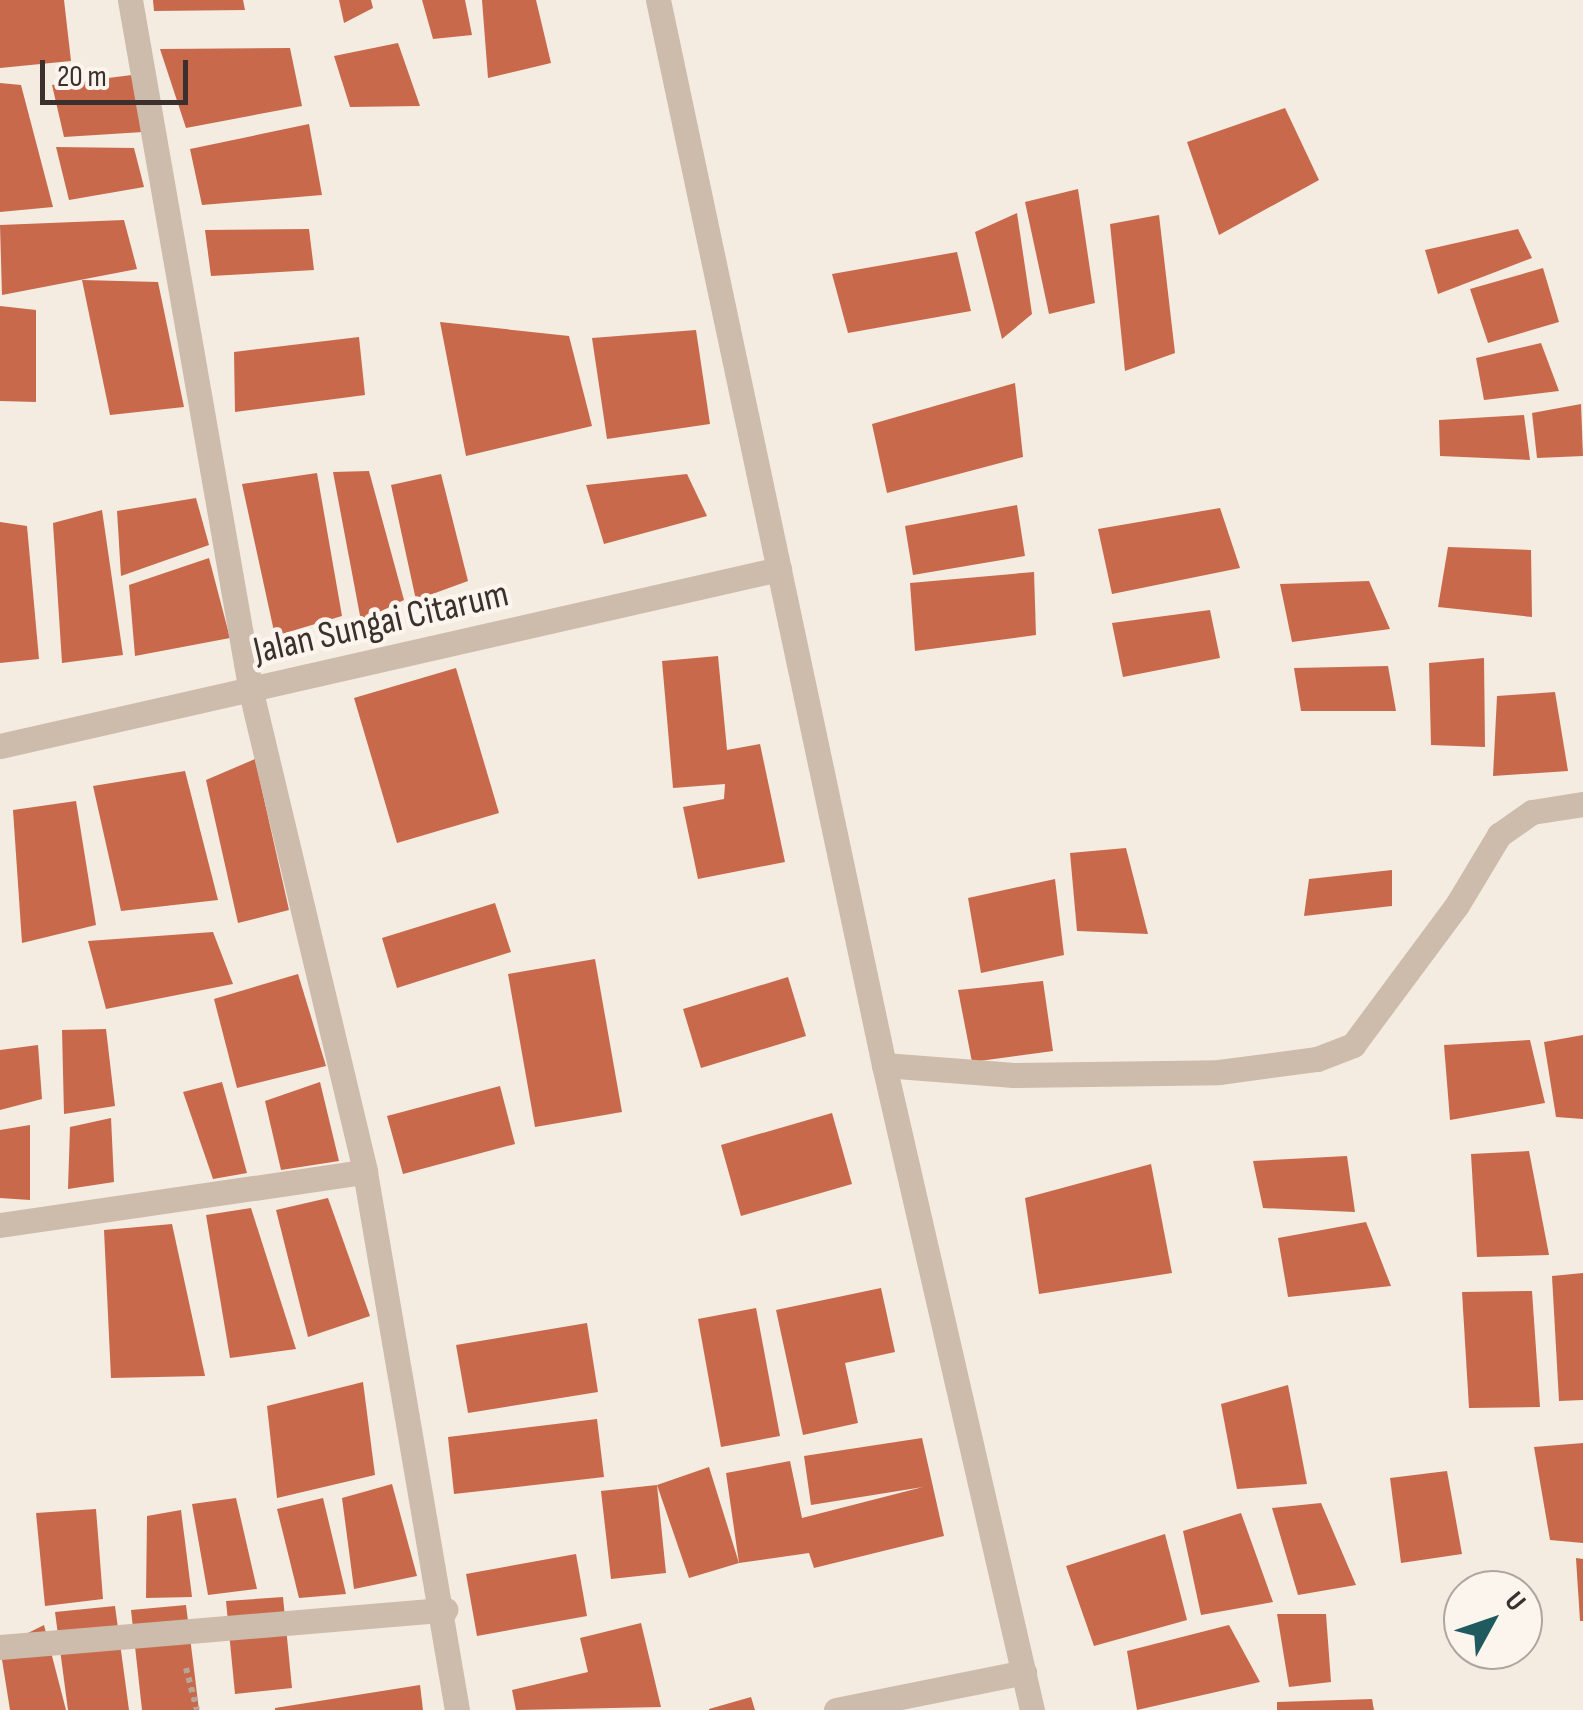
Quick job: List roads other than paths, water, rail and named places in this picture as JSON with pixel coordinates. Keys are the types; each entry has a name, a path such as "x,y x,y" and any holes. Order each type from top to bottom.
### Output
{"street":[{"path":"130,0 251,692 365,1172 444,1610 457,1710"},
{"path":"658,0 884,1065 1032,1710"},
{"name":"Jalan Sungai Citarum","path":"0,746 779,569"},
{"path":"884,1065 1014,1076 1219,1072 1317,1059 1353,1045 1457,905 1499,834 1532,812 1583,804"},
{"path":"0,1226 365,1172"},
{"path":"0,1647 444,1610"},
{"path":"836,1710 1024,1672"}]}
